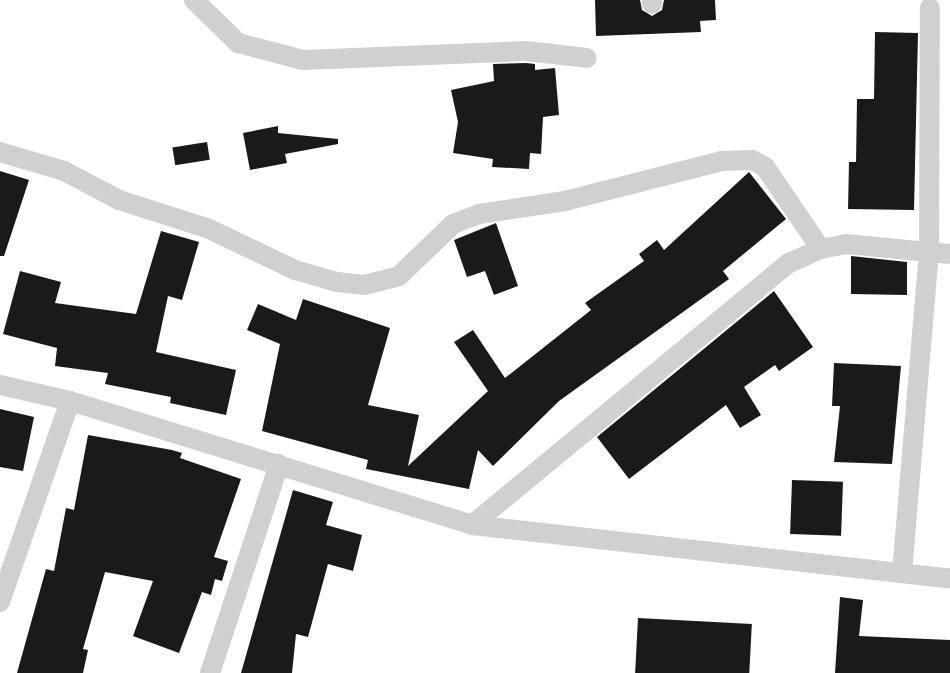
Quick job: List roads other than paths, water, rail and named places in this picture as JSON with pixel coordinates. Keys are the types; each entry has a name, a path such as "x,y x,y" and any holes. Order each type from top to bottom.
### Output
{"street":[{"path":"200,1 238,44 303,60 526,51 587,58"},
{"path":"902,572 929,250 930,8"},
{"path":"0,152 64,171 119,200 207,228 296,270 337,282 364,285 399,276 453,224 479,214 565,201 722,161 752,160 765,167 820,249"},
{"path":"472,525 789,263 820,249 846,244 929,250 950,254"},
{"path":"0,385 70,401 472,525 902,572 950,579"},
{"path":"0,602 70,401"},
{"path":"210,673 279,464"}]}
